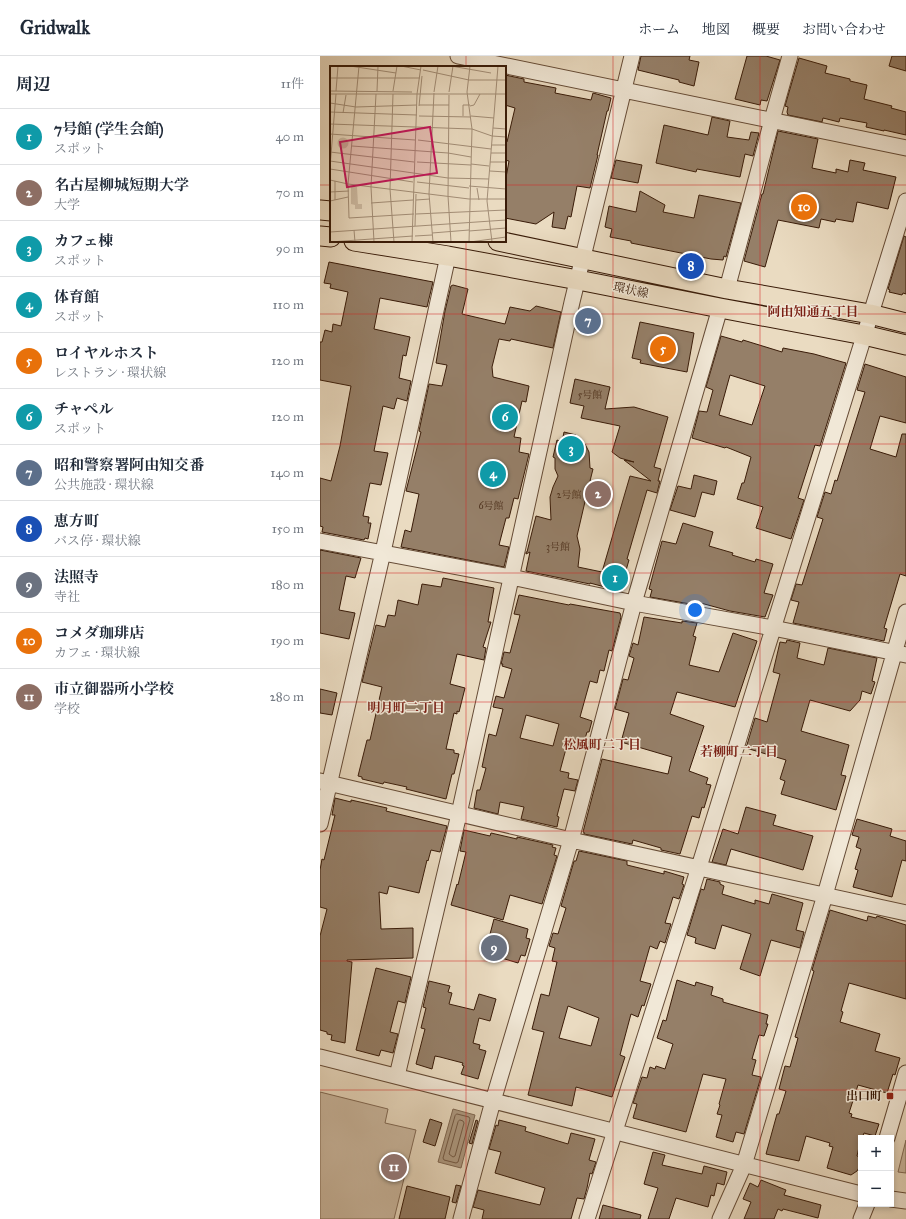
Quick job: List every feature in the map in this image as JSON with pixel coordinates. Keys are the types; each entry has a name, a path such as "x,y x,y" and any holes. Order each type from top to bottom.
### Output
{"main road":[{"path":"320,210 330,212"},
{"path":"320,236 330,237"},
{"name":"環状線","path":"360,242 448,256 578,280 864,335 906,345"},
{"name":"環状線","path":"503,242 727,289 870,314 906,322"}],"street":[{"path":"458,56 494,62 906,148"},
{"path":"397,1076 459,814 572,302 632,56"},
{"path":"727,289 790,56"},
{"path":"587,1219 699,867 906,201"},
{"path":"320,824 325,782 384,552 448,256"},
{"path":"461,1219 493,1101 571,840 634,603 720,308"},
{"path":"320,540 511,577 634,603 773,628 901,654"},
{"path":"720,1219 744,1165 825,895 901,654 906,612"},
{"path":"325,782 571,840 906,913"},
{"path":"320,1057 858,1193"},
{"path":"888,1135 906,1073"},
{"path":"894,1199 906,1201"},
{"path":"861,1219 866,1207"}],"shaded area":[{"path":"320,1092 388,1109 385,1123 416,1130 394,1219 320,1219"},
{"path":"906,1140 906,1173 898,1172"}],"water":[{"path":"453,1109 475,1115 461,1168 438,1162"}],"building":[{"path":"641,56 690,56 689,60 699,62 694,86 679,82 679,80 638,70"},
{"path":"747,56 766,56 780,60 767,101 761,100 760,105 735,99"},
{"path":"892,56 906,56 906,71 889,66"},
{"path":"799,58 827,66 825,73 867,85 864,99 892,106 891,108 906,112 906,135 866,127 867,123 840,118 839,122 823,118 822,122 788,115 788,107 785,106"},
{"path":"506,75 524,79 524,82 556,88 555,93 591,100 593,93 611,98 590,188 577,186 571,217 568,216 565,229 552,227 554,212 536,224 506,218 506,178 509,161 506,160 506,142 515,108 506,105"},
{"path":"712,117 730,121 727,137 749,140 751,132 759,133 753,156 745,154 740,177 697,169 696,172 656,163 664,125 708,135"},
{"path":"778,131 818,139 812,168 836,173 836,169 848,172 850,160 865,163 863,170 896,177 888,209 857,202 853,222 836,219 835,222 821,219 819,228 778,220 765,267 744,261 763,194"},
{"path":"616,160 642,165 638,183 611,178"},
{"path":"640,191 665,205 663,212 694,218 699,195 741,203 726,257 724,256 723,260 711,259 631,243 631,241 610,237 612,229 605,227 609,206 636,212"},
{"path":"904,236 906,237 906,294 903,293 902,295 889,292 890,290 888,289"},
{"path":"329,262 433,282 427,307 380,298 374,329 410,337 406,356 403,355 399,378 411,381 407,401 397,398 394,409 383,406 374,451 388,453 381,485 370,483 363,516 369,517 368,523 371,523 368,539 365,538 364,540 322,532 323,527 320,526 320,478 331,481 340,446 351,386 320,380 320,342 322,342 325,330 332,332 333,324 341,326 348,292 330,288 331,284 324,283"},
{"path":"453,285 468,289 462,314 505,324 510,307 530,311 536,306 561,312 553,348 511,339 510,341 499,339 492,367 493,377 529,386 526,402 522,401 514,437 521,438 519,452 529,454 518,499 514,498 509,518 506,518 499,545 509,547 504,567 401,547 405,530 411,532 419,494 406,491 421,432 419,431 429,384 442,386 447,365 436,363 445,311 451,286"},
{"path":"582,310 596,312 593,331 575,329 578,316 581,317"},
{"path":"640,322 694,333 687,372 640,363 641,360 632,358"},
{"path":"721,336 742,342 743,340 782,352 783,348 814,354 846,363 820,446 815,445 798,498 804,500 791,539 756,528 763,507 737,499 742,483 744,483 751,457 726,447 725,448 692,438 699,411 707,412 713,390 706,387","holes":["730,375 765,386 752,425 719,415"]},
{"path":"865,364 906,377 906,423 880,416 870,449 896,457 902,434 906,434 906,576 900,574 884,628 887,629 884,641 793,623 799,602 791,600 796,584 802,585 823,519 817,517 825,492 831,494 835,480 837,481 865,392 857,390"},
{"path":"575,379 610,387 605,409 634,407 668,417 654,467 661,469 657,493 647,490 627,559 629,560 620,591 590,583 526,571 530,552 526,554 526,552 536,516 551,520 550,497 558,476 555,469 555,458 553,457 557,440 562,442 564,432 576,435 585,444 589,452 590,468 593,469 590,481 594,482 591,494 587,493 577,536 580,549 578,567 602,572 630,476 651,481 624,460 634,462 620,458 612,452 620,426 581,418 584,406 570,403"},
{"path":"694,475 717,481 714,495 702,492 695,517 670,510 678,486 691,489"},
{"path":"683,523 713,532 709,546 733,553 732,555 755,562 756,559 773,564 764,593 773,595 765,617 730,611 697,602 696,605 650,597 652,590 649,589 662,541 676,544"},
{"path":"320,550 361,558 355,578 346,576 339,610 355,613 349,639 320,633"},
{"path":"443,578 494,588 488,622 491,622 483,647 486,648 484,660 457,654 450,684 465,688 459,712 457,711 457,714 454,713 446,749 454,750 454,753 459,754 446,799 406,789 407,787 384,782 383,784 362,779 362,777 358,776 367,740 370,740 382,687 362,682 376,625 385,627 388,615 395,616 398,600 418,605 422,584 441,587"},
{"path":"519,595 620,613 621,617 612,651 609,650 604,671 600,670 597,683 590,681 580,717 592,721 582,749 567,745 560,771 569,773 568,778 578,780 575,791 564,789 557,816 559,817 557,827 521,819 524,807 500,802 498,814 474,808 477,790 480,790 486,768 482,767 489,734 496,736 503,709 493,707 496,696 504,698 512,669 502,666 503,664 501,664 504,652 510,653 520,615 514,614","holes":["526,715 559,724 553,746 520,738"]},
{"path":"644,617 682,623 682,621 697,623 693,636 696,637 689,665 719,672 733,633 757,641 735,707 677,692 670,714 704,726 689,771 708,778 706,784 711,785 704,808 702,807 699,818 692,816 680,854 661,850 661,848 633,840 632,844 584,834 583,832 602,759 668,774 672,757 621,742 629,713 615,709 623,679 628,680 634,658 629,656 633,643 638,645"},
{"path":"787,640 800,643 797,658 824,665 828,648 877,658 872,681 875,682 871,694 862,691 860,700 850,711 810,700 801,731 849,745 841,775 846,776 836,810 781,794 785,781 780,779 786,760 746,748 755,718 767,722 780,674 773,672 780,642 786,643"},
{"path":"320,689 337,693 332,715 320,713"},
{"path":"335,798 387,808 386,811 447,826 440,852 431,850 419,893 389,886 387,894 379,892 381,929 413,928 413,958 347,960 352,962 345,1043 331,1040 332,1035 320,1030 320,936 327,909 320,907 320,870 322,859 324,860 335,815 332,815"},
{"path":"746,807 776,815 773,825 813,836 803,870 731,849 726,865 712,862 723,829 738,834"},
{"path":"857,819 892,829 890,836 906,841 906,861 902,860 892,897 853,887 858,870 855,869 861,849 856,847 859,837 852,835"},
{"path":"464,830 490,836 491,833 517,839 517,837 553,845 552,847 556,848 554,855 557,856 542,904 510,895 503,920 451,905 457,884 458,885 466,852 460,851"},
{"path":"579,851 627,861 627,865 664,874 664,871 684,877 682,884 684,885 679,899 673,897 665,923 671,924 665,943 660,941 657,949 650,946 640,981 651,984 644,1006 642,1005 638,1017 631,1014 620,1055 625,1057 612,1097 576,1087 572,1106 528,1095 544,1032 532,1029 541,994 549,996 557,962 552,961 555,948 549,946 553,933 558,934 566,908 561,906 574,861 576,861","holes":["568,1006 599,1018 591,1046 559,1038"]},
{"path":"707,879 720,882 720,884 724,886 722,894 755,904 755,900 769,904 772,894 803,903 796,930 804,932 800,948 771,940 760,976 740,969 751,934 722,925 715,949 695,943 696,938 687,935 701,889 704,890"},
{"path":"830,910 867,921 868,916 876,918 877,916 906,925 906,999 849,983 841,1011 843,1012 840,1022 880,1034 875,1051 900,1058 895,1075 893,1074 887,1093 858,1085 849,1113 852,1114 851,1117 879,1124 875,1135 864,1133 863,1135 858,1135 858,1169 851,1175 827,1168 833,1147 829,1146 830,1143 806,1136 799,1161 766,1154 777,1114 779,1114 786,1091 779,1089 785,1066 790,1067 798,1038 795,1037 814,971 812,970"},
{"path":"494,919 528,929 526,938 530,939 525,956 521,955 518,963 485,953"},
{"path":"376,968 411,977 405,1003 398,1001 390,1032 398,1034 393,1053 381,1050 379,1056 356,1050"},
{"path":"677,980 695,986 696,982 713,987 711,995 723,999 723,1002 768,1015 766,1024 768,1024 764,1036 759,1035 752,1059 756,1060 752,1075 761,1077 744,1134 736,1132 733,1142 716,1137 722,1115 717,1114 726,1079 703,1074 686,1132 633,1118 637,1104 633,1103 642,1077 647,1078 650,1067 655,1069 656,1066 665,1069 673,1044 657,1038 663,1020 666,1021"},
{"path":"429,981 450,986 448,992 452,993 449,1004 474,1010 479,994 496,999 490,1021 479,1018 473,1043 480,1045 479,1049 486,1051 478,1079 461,1074 464,1066 462,1065 463,1063 440,1057 435,1056 432,1069 416,1064 425,1029 421,1028 426,1008 423,1007"},
{"path":"430,1119 442,1123 435,1146 423,1142"},
{"path":"476,1120 478,1121 472,1144 469,1143"},
{"path":"499,1120 526,1127 525,1131 568,1144 571,1133 595,1139 589,1160 596,1162 592,1174 590,1173 584,1199 577,1198 571,1219 482,1219 484,1210 473,1207 478,1190 540,1205 545,1188 495,1173 501,1152 489,1149 496,1125 498,1126"},
{"path":"653,1152 665,1155 662,1165 702,1174 704,1166 727,1172 724,1185 717,1183 714,1196 711,1195 708,1207 676,1198 669,1219 648,1219 658,1188 644,1184"},
{"path":"761,1180 786,1190 784,1195 821,1205 818,1218 778,1209 774,1219 744,1219 751,1202 743,1199 750,1183 758,1187"},
{"path":"456,1185 461,1186 456,1203 452,1202"},
{"path":"407,1186 450,1197 445,1219 399,1219"},
{"path":"603,1205 641,1215 640,1219 599,1219"}],"place":[{"name":"コメダ珈琲店","path":"804,207"},
{"name":"恵方町","path":"691,266"},
{"name":"昭和警察署阿由知交番","path":"588,321"},
{"name":"ロイヤルホスト","path":"663,349"},
{"name":"チャペル","path":"505,417"},
{"name":"カフェ棟","path":"571,449"},
{"name":"体育館","path":"493,474"},
{"name":"名古屋柳城短期大学","path":"598,494"},
{"name":"7号館 (学生会館)","path":"615,578"},
{"name":"法照寺","path":"494,948"},
{"name":"出口町","path":"890,1096"},
{"name":"市立御器所小学校","path":"394,1167"}],"district":[{"name":"阿由知通五丁目","path":"813,312"},
{"name":"明月町二丁目","path":"406,708"},
{"name":"松風町二丁目","path":"602,745"},
{"name":"若柳町二丁目","path":"739,752"}]}
